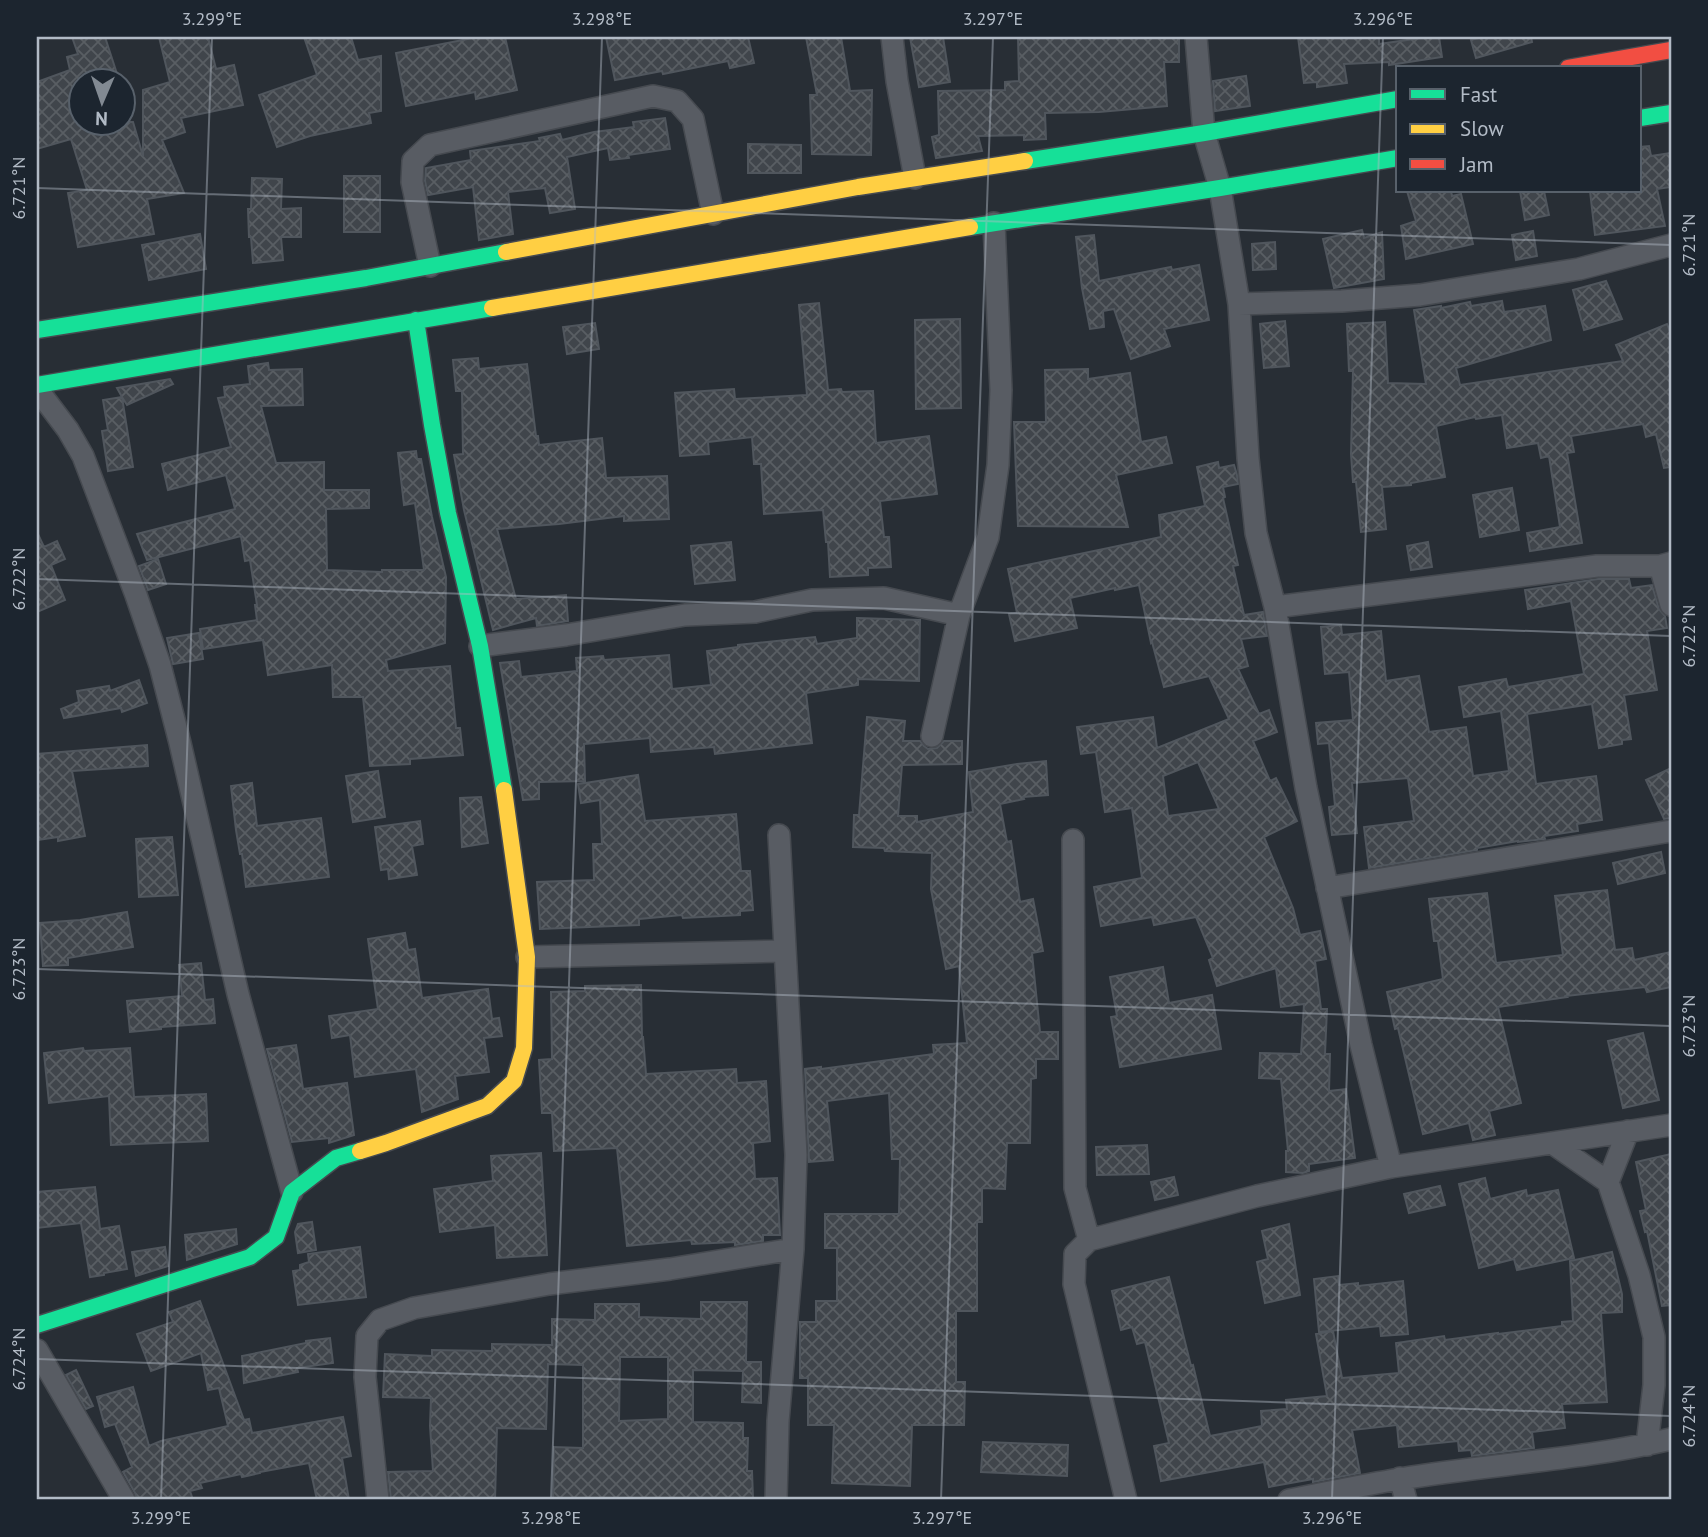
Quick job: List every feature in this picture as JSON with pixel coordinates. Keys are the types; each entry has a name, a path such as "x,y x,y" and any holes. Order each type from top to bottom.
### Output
{"street":[{"path":"892,37 897,81 915,178"},
{"path":"1196,37 1204,133 1220,188 1239,304 1248,458 1256,533 1275,607 1306,788 1327,888 1391,1167"},
{"path":"1579,66 1671,50"},
{"path":"430,266 412,182 413,161 430,145 653,96 677,101 693,120 713,214"},
{"path":"37,330 366,278 858,187 1204,133 1396,99"},
{"path":"1642,118 1671,113"},
{"path":"292,1192 238,994 160,665 83,456 37,387 416,320 1396,158"},
{"path":"932,736 959,615 988,537 998,466 1001,390 994,223"},
{"path":"1239,304 1342,301 1420,295 1579,269 1671,245"},
{"path":"37,1325 250,1257 275,1237 292,1192 336,1158 487,1106 514,1081 524,1048 527,957 508,811 480,646 447,513 416,320"},
{"path":"1275,607 1583,568 1665,565 1671,605"},
{"path":"480,646 685,615 755,612 813,600 884,598 959,615"},
{"path":"1327,888 1671,831"},
{"path":"776,1500 778,1421 793,1249 796,1155 779,835"},
{"path":"1073,840 1075,1188 1090,1240"},
{"path":"527,957 785,951"},
{"path":"1126,1500 1074,1284 1075,1254 1090,1240 1257,1196 1391,1167 1671,1125"},
{"path":"1608,1182 1628,1131"},
{"path":"1552,1143 1608,1182 1639,1275 1654,1337 1654,1385 1647,1444"},
{"path":"378,1500 365,1377 367,1336 380,1320 414,1308 549,1284 670,1269 793,1249"},
{"path":"37,1350 124,1500"},
{"path":"1289,1500 1400,1478 1504,1466 1671,1439"},
{"path":"1400,1478 1406,1500"}],"building":[{"path":"72,37 105,37 114,66 69,66 67,57 78,54"},
{"path":"159,37 208,37 216,69 234,65 243,105 181,118 185,132 162,140 184,193 147,199 154,234 78,247 68,193 87,190 71,139 37,149 37,82 66,71 66,136 136,136 136,132 143,156 143,90 170,82"},
{"path":"304,37 351,37 358,60 381,56 381,111 369,113 371,123 310,136 277,147 259,95 317,75"},
{"path":"478,37 505,37 517,90 476,99 475,92 406,106 396,53"},
{"path":"606,37 748,37 754,63 730,68 728,61 615,80"},
{"path":"806,37 841,37 850,91 872,90 871,155 812,154 810,95 817,95"},
{"path":"910,37 943,37 950,82 919,87"},
{"path":"1018,37 1179,37 1179,62 1164,62 1167,106 1045,113 1046,139 1024,140 1024,135 978,136 982,151 936,158 932,137 939,135 938,91 1005,90 1005,82 1019,81"},
{"path":"1298,37 1379,37 1379,44 1439,37 1442,57 1389,65 1389,62 1344,64 1347,83 1317,87 1317,82 1304,83"},
{"path":"1482,37 1531,37 1532,42 1476,58 1471,40"},
{"path":"1246,76 1250,106 1215,111 1213,81"},
{"path":"665,118 670,149 610,160 608,148 567,157 575,209 550,213 545,188 508,192 513,234 479,240 473,187 428,195 426,168 471,160 470,151 540,141 539,138 560,134 562,140 594,132 634,127 633,122"},
{"path":"748,144 801,145 801,173 748,173"},
{"path":"1649,146 1651,156 1671,153 1671,187 1657,189 1665,226 1595,235 1590,192 1642,192 1642,147"},
{"path":"344,176 380,176 380,232 344,232"},
{"path":"252,178 282,179 281,209 301,208 301,237 281,237 283,260 253,263 248,209 251,209"},
{"path":"1407,192 1451,192 1452,196 1461,194 1473,244 1406,259 1401,226 1416,221"},
{"path":"1520,192 1544,192 1549,215 1525,220"},
{"path":"1362,230 1364,238 1382,232 1384,279 1334,288 1323,239"},
{"path":"1533,231 1537,256 1516,260 1512,235"},
{"path":"200,234 206,269 149,280 142,245"},
{"path":"1094,235 1099,281 1171,267 1172,270 1199,265 1209,320 1164,329 1170,346 1131,359 1114,309 1103,311 1104,327 1090,329 1076,237"},
{"path":"1275,242 1276,269 1253,270 1252,244"},
{"path":"1606,281 1622,319 1584,330 1573,290"},
{"path":"1502,301 1504,312 1545,306 1551,340 1456,368 1460,385 1623,361 1616,345 1667,324 1671,334 1671,467 1664,468 1656,434 1646,437 1643,424 1571,436 1574,452 1567,453 1582,543 1530,551 1527,533 1560,527 1549,456 1541,458 1538,443 1507,448 1502,415 1475,417 1436,426 1445,477 1411,485 1382,487 1386,529 1361,532 1351,454 1353,371 1349,371 1347,324 1385,322 1388,383 1426,384 1414,310 1470,302 1471,306"},
{"path":"819,303 828,390 873,391 876,443 929,436 937,494 880,501 884,537 889,537 891,567 868,568 868,575 830,577 823,510 764,514 761,464 754,464 752,437 708,442 709,454 680,456 675,393 734,389 735,399 807,395 799,305"},
{"path":"960,319 961,408 916,409 915,320"},
{"path":"1285,321 1289,366 1264,368 1260,324"},
{"path":"595,323 599,349 567,354 563,327"},
{"path":"478,358 479,369 527,364 539,445 602,438 606,478 667,476 669,519 624,521 624,516 497,529 516,599 566,595 568,621 537,626 536,618 493,630 464,510 454,455 463,454 462,391 456,391 453,360"},
{"path":"268,363 269,370 302,369 303,405 261,406 276,463 324,462 324,490 369,490 369,508 326,509 327,570 424,570 415,503 404,505 398,453 416,451 417,459 421,459 446,577 445,643 386,660 388,671 450,666 456,728 460,728 463,755 410,759 410,764 370,766 363,697 333,697 332,665 268,675 263,640 203,649 200,629 257,620 250,560 245,561 241,536 147,560 137,534 235,509 226,475 168,490 162,464 231,447 218,398 225,397 224,387 250,384 248,366"},
{"path":"1088,369 1088,379 1130,373 1141,442 1166,437 1172,463 1116,475 1128,527 1018,526 1014,422 1046,422 1045,370"},
{"path":"170,379 173,384 127,405 117,388"},
{"path":"122,397 133,467 108,471 102,431 108,430 103,400"},
{"path":"1218,462 1219,468 1234,465 1237,475 1238,484 1223,487 1238,565 1233,566 1244,615 1263,612 1267,636 1241,639 1248,666 1238,669 1259,714 1269,710 1277,732 1253,741 1270,781 1276,778 1297,821 1264,837 1293,908 1300,935 1320,931 1326,959 1315,961 1321,1009 1327,1009 1325,1054 1330,1054 1329,1091 1346,1089 1355,1158 1309,1164 1309,1171 1303,1173 1286,1172 1288,1151 1281,1079 1259,1078 1260,1053 1301,1054 1304,1004 1281,1007 1276,968 1217,986 1209,960 1213,958 1196,917 1154,925 1152,917 1101,926 1094,887 1142,878 1132,808 1105,812 1096,752 1081,754 1077,727 1153,717 1157,748 1229,719 1209,676 1164,687 1151,643 1139,585 1070,598 1077,628 1015,641 1009,614 1017,613 1008,569 1161,537 1159,515 1205,506 1197,467","holes":["1198,762 1219,809 1168,816 1163,776"]},
{"path":"1512,488 1519,530 1480,537 1473,495"},
{"path":"37,532 44,547 57,541 65,559 51,565 65,600 37,612"},
{"path":"731,542 735,580 695,584 691,546"},
{"path":"1428,542 1432,567 1411,570 1407,546"},
{"path":"158,559 166,584 148,590 139,566"},
{"path":"1598,579 1629,579 1631,588 1652,585 1667,628 1647,631 1657,690 1624,695 1631,739 1622,740 1622,744 1599,748 1592,704 1527,714 1536,784 1596,776 1602,820 1577,824 1578,831 1544,836 1545,839 1518,841 1369,868 1364,827 1414,821 1408,778 1352,783 1357,833 1332,835 1329,807 1335,806 1329,743 1318,744 1316,723 1353,720 1349,672 1325,674 1321,627 1341,625 1342,635 1381,631 1386,681 1419,676 1429,732 1466,727 1473,776 1509,771 1501,711 1464,717 1459,687 1506,679 1508,687 1584,674 1571,601 1528,609 1525,590"},
{"path":"857,618 920,620 919,681 858,679 858,685 806,693 812,743 715,754 714,747 651,752 650,738 584,744 585,781 539,782 539,799 523,800 500,663 519,661 521,677 577,671 576,658 603,656 604,660 669,655 672,689 711,685 707,651 815,637 817,644 857,638"},
{"path":"199,633 203,659 173,664 167,638"},
{"path":"139,680 147,703 122,712 121,708 64,718 61,709 79,702 77,691 109,686 110,691"},
{"path":"867,717 905,721 903,741 920,741 928,749 937,748 944,741 962,741 962,764 902,765 898,816 917,816 917,822 973,812 969,772 1017,764 1046,761 1048,795 1023,797 1024,799 1000,804 1007,842 1011,841 1020,902 1033,899 1043,951 1032,953 1040,1032 1058,1032 1058,1059 1036,1059 1036,1078 1031,1079 1030,1143 1007,1143 1005,1189 982,1188 982,1222 977,1222 977,1311 956,1311 956,1382 965,1382 964,1425 912,1425 910,1486 832,1483 834,1425 808,1425 808,1378 800,1378 800,1322 816,1322 816,1301 837,1301 837,1248 825,1248 825,1214 899,1214 900,1159 892,1159 889,1093 827,1101 833,1160 809,1162 805,1069 934,1054 933,1045 967,1043 959,966 946,969 931,889 932,853 853,847 854,815 859,815"},
{"path":"147,745 148,766 72,771 85,836 58,841 58,837 37,840 37,754"},
{"path":"1671,768 1671,818 1664,819 1646,780"},
{"path":"378,771 385,817 353,822 346,776"},
{"path":"638,775 645,821 736,814 741,871 750,871 753,910 740,911 740,915 683,918 682,915 639,919 639,925 540,929 537,882 594,880 593,844 602,844 600,800 581,803 578,784"},
{"path":"252,783 257,826 321,818 329,877 246,887 231,786"},
{"path":"481,797 488,843 462,847 460,798"},
{"path":"420,821 423,844 412,846 417,875 389,879 388,869 381,870 375,827"},
{"path":"172,837 178,895 139,897 136,839"},
{"path":"1661,852 1665,873 1618,884 1613,863"},
{"path":"1607,890 1615,950 1632,948 1634,960 1671,952 1671,987 1647,992 1645,987 1566,996 1498,1007 1521,1103 1489,1111 1495,1135 1473,1140 1469,1123 1423,1134 1387,992 1443,979 1438,941 1434,941 1429,899 1487,893 1496,963 1563,955 1555,896"},
{"path":"127,912 133,947 68,958 68,965 43,966 40,923"},
{"path":"405,933 408,950 415,949 422,998 488,989 492,1019 499,1018 502,1036 484,1038 489,1072 455,1076 458,1099 422,1112 416,1069 355,1077 350,1035 332,1038 329,1016 378,1009 368,939"},
{"path":"201,963 205,1000 213,999 215,1023 130,1032 127,1001 182,996 179,965"},
{"path":"1163,967 1169,1003 1212,995 1221,1049 1120,1067 1111,1017 1117,1016 1110,977"},
{"path":"641,985 646,1074 736,1069 737,1083 766,1081 770,1141 753,1143 755,1179 777,1178 780,1235 763,1235 763,1241 735,1245 735,1242 692,1244 691,1240 627,1246 617,1148 554,1151 552,1113 542,1113 539,1060 552,1059 551,992 585,991 585,986"},
{"path":"1643,1033 1659,1100 1623,1108 1608,1041"},
{"path":"296,1045 303,1089 347,1083 354,1135 329,1143 329,1138 292,1142 267,1049"},
{"path":"83,1048 84,1051 130,1048 134,1097 206,1094 208,1141 111,1145 109,1096 49,1103 44,1053"},
{"path":"1147,1145 1149,1174 1097,1175 1096,1147"},
{"path":"541,1153 547,1255 497,1258 495,1225 440,1232 434,1189 493,1181 491,1156"},
{"path":"1671,1154 1671,1305 1662,1306 1647,1231 1645,1232 1640,1211 1646,1210 1636,1162"},
{"path":"1174,1177 1178,1195 1155,1200 1151,1182"},
{"path":"1485,1178 1490,1199 1526,1190 1527,1196 1558,1190 1574,1258 1517,1270 1514,1259 1479,1268 1459,1184"},
{"path":"1440,1186 1445,1205 1409,1213 1404,1194"},
{"path":"95,1187 100,1229 119,1226 127,1269 90,1277 81,1223 37,1228 37,1192"},
{"path":"312,1222 316,1250 298,1253 295,1232 298,1224"},
{"path":"1289,1224 1300,1295 1265,1303 1257,1262 1268,1259 1262,1231"},
{"path":"236,1229 237,1244 187,1260 185,1235"},
{"path":"165,1247 168,1266 136,1276 132,1252"},
{"path":"360,1247 366,1297 298,1305 293,1271 300,1270 300,1265 309,1262 308,1254"},
{"path":"1612,1252 1622,1294 1622,1312 1601,1313 1607,1402 1562,1404 1565,1428 1532,1432 1534,1448 1472,1456 1471,1450 1459,1451 1458,1441 1399,1447 1397,1425 1352,1430 1360,1473 1269,1487 1264,1462 1161,1481 1154,1446 1169,1443 1145,1342 1137,1344 1132,1327 1121,1330 1112,1291 1169,1277 1210,1436 1262,1426 1261,1411 1287,1409 1286,1400 1327,1396 1316,1334 1333,1331 1342,1378 1399,1373 1396,1343 1444,1336 1445,1340 1498,1334 1562,1326 1562,1322 1573,1321 1570,1261"},
{"path":"1338,1276 1339,1285 1358,1283 1358,1286 1403,1281 1408,1334 1381,1336 1380,1326 1319,1332 1314,1279"},
{"path":"200,1301 244,1420 249,1419 252,1433 343,1417 351,1456 342,1458 349,1500 317,1500 309,1463 200,1483 202,1488 190,1491 193,1500 137,1500 123,1472 132,1467 115,1424 105,1427 97,1397 133,1387 149,1446 228,1426 219,1388 208,1390 201,1353 151,1371 137,1334 173,1322 169,1312"},
{"path":"701,1302 747,1302 746,1362 761,1362 761,1403 742,1402 743,1371 693,1370 693,1422 743,1423 743,1438 748,1438 747,1471 752,1471 753,1498 553,1500 554,1447 583,1448 583,1365 548,1364 546,1429 497,1428 495,1500 391,1500 388,1472 433,1471 431,1398 383,1397 385,1354 432,1356 432,1350 492,1351 492,1344 552,1345 552,1319 595,1320 595,1304 639,1304 639,1317 701,1319","holes":["620,1357 668,1357 668,1419 619,1421"]},
{"path":"330,1338 333,1363 297,1368 298,1372 244,1383 242,1356"},
{"path":"76,1370 93,1406 86,1409 66,1375"},
{"path":"983,1442 1068,1445 1067,1476 981,1472"}],"traffic: fast":[{"path":"1025,161 1396,99"},
{"path":"1642,118 1671,113"},
{"path":"970,227 1396,158"},
{"path":"37,330 366,278 506,252"},
{"path":"37,385 492,308"},
{"path":"416,320 448,513 480,646 504,790"},
{"path":"37,1325 250,1257 276,1237 292,1192 336,1158 360,1151"}],"traffic: slow":[{"path":"506,252 858,187 1025,161"},
{"path":"492,308 970,227"},
{"path":"360,1151 487,1106 514,1081 524,1048 527,957 504,790"}],"traffic: jam":[{"path":"1579,66 1671,50"}]}
